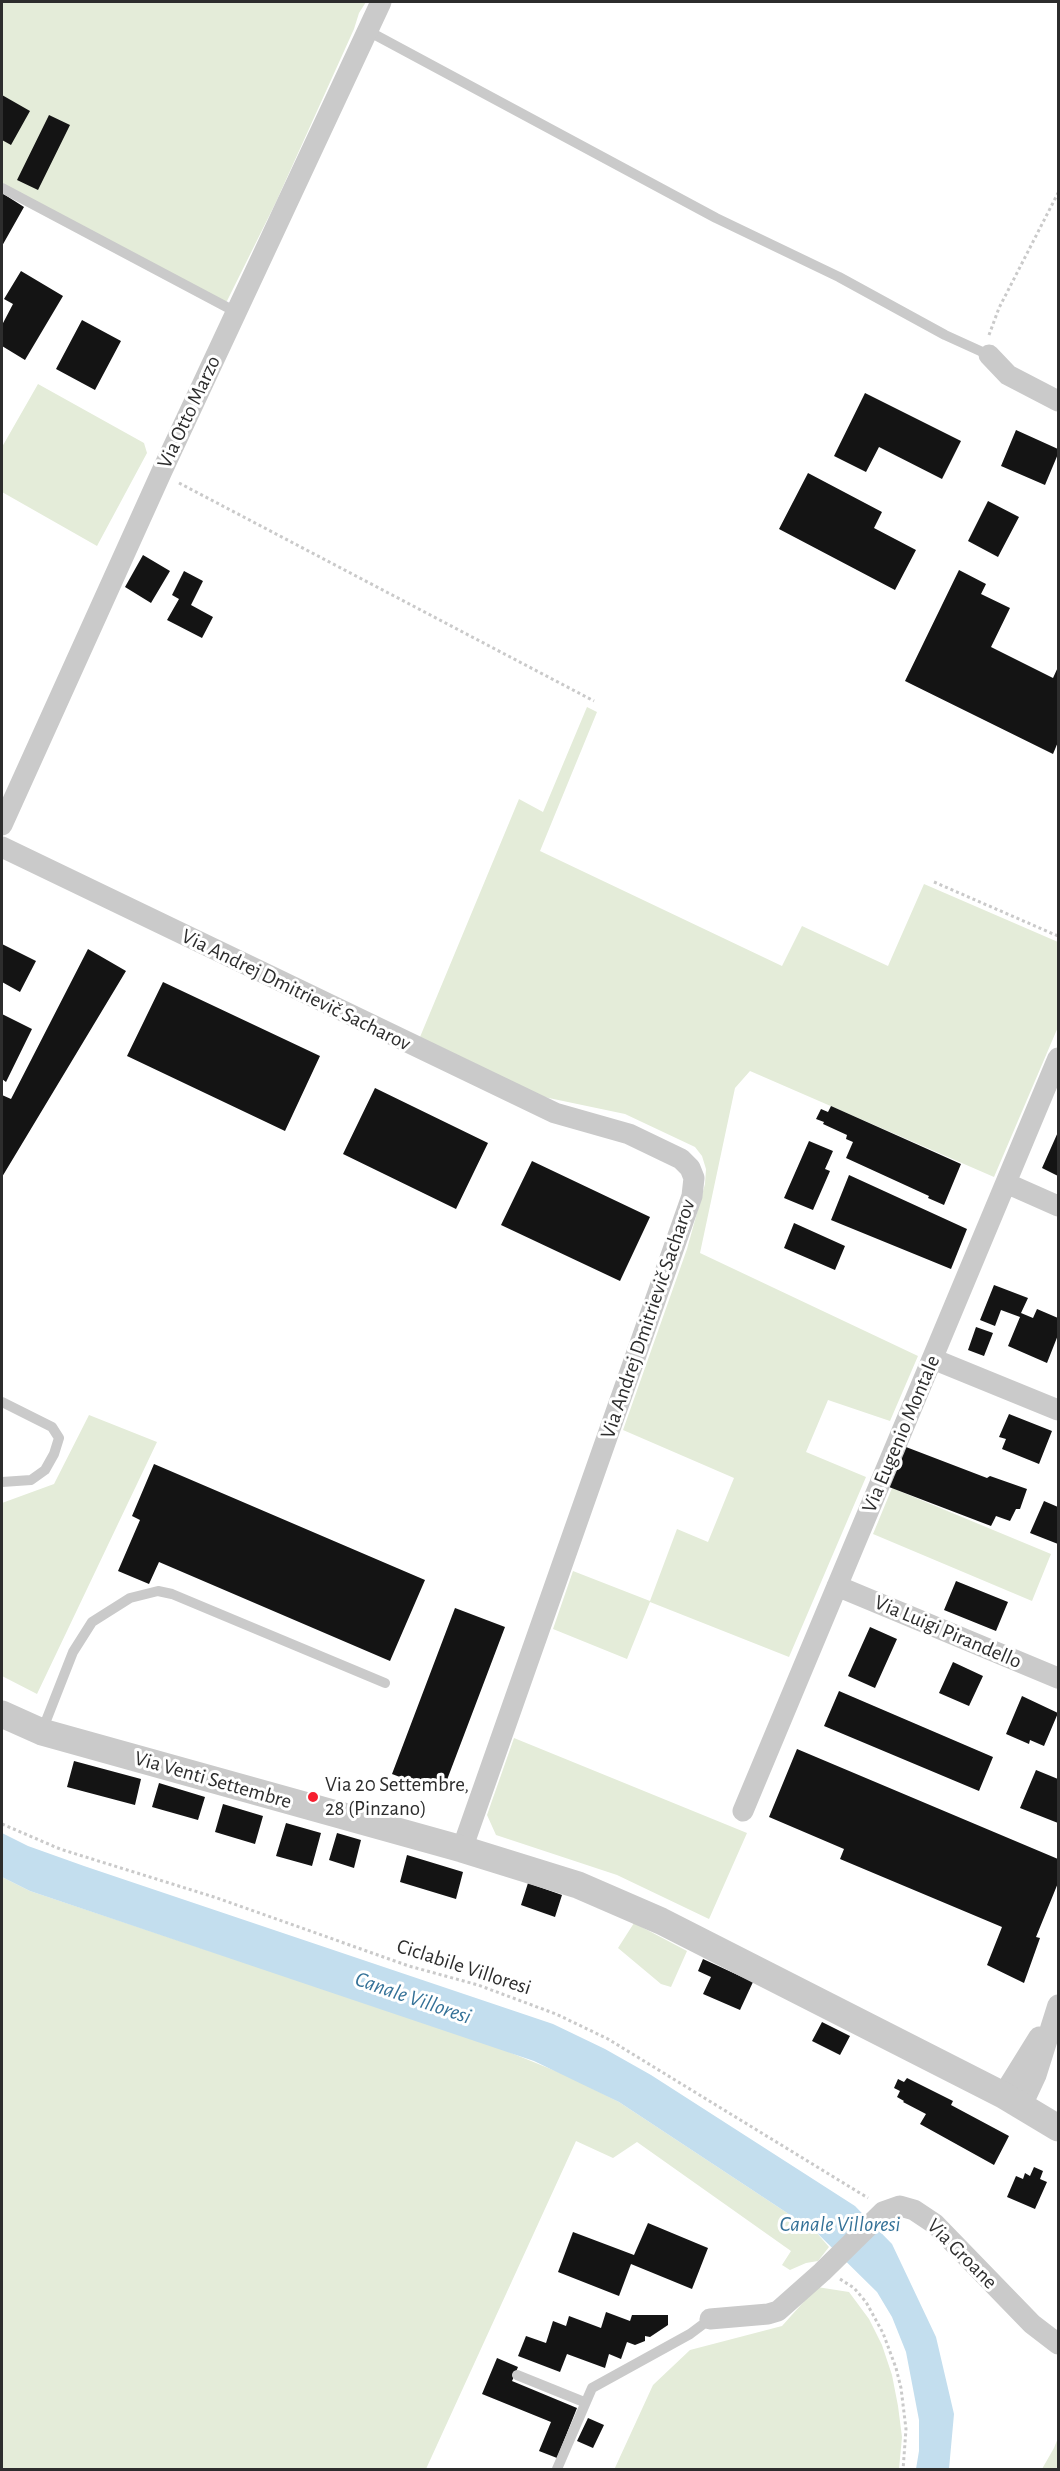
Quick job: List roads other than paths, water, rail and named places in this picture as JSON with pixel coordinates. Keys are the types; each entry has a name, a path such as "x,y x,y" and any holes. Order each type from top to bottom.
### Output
{"street":[{"name":"Via Otto Marzo","path":"2,825 162,471 381,2"},
{"path":"989,355 1008,375 1059,401"},
{"name":"Via Andrej Dmitrievič Sacharov","path":"2,847 555,1113 629,1134 681,1159 690,1168 694,1179 692,1196 462,1849"},
{"name":"Via Eugenio Montale","path":"743,1811 1059,1058"},
{"path":"1006,1183 1059,1206"},
{"path":"933,1359 1059,1410"},
{"name":"Via Luigi Pirandello","path":"837,1586 1059,1678"},
{"name":"Via Venti Settembre","path":"2,1714 42,1732 204,1779 462,1849 578,1885 618,1900 1012,2100 1059,2128"},
{"path":"1012,2100 1058,2006"},
{"name":"Via Groane","path":"710,2319 768,2314 778,2311 826,2268 880,2214 900,2206 926,2217 943,2231 1032,2324 1059,2344"}],"lane":[{"path":"368,31 716,218 839,277 945,335 989,355"},
{"path":"2,188 236,312"},
{"path":"2,1402 52,1428 59,1438 54,1454 45,1470 31,1480 2,1482"},
{"path":"42,1732 73,1652 92,1622 130,1598 158,1591 172,1594 385,1683"},
{"path":"557,2469 592,2388 690,2334 710,2319"},
{"path":"517,2375 584,2402"}],"water":[{"name":"Canale Villoresi","path":"2,1833 28,1846 84,1866 553,2024 605,2049 651,2075 855,2206 892,2244 936,2337 954,2414 949,2469 916,2469 919,2451 919,2420 906,2352 892,2317 877,2292 816,2232 619,2102 534,2061 30,1891 2,1877"}],"place":[{"name":"Via 20 Settembre, 28 (Pinzano)","path":"313,1797"}]}
